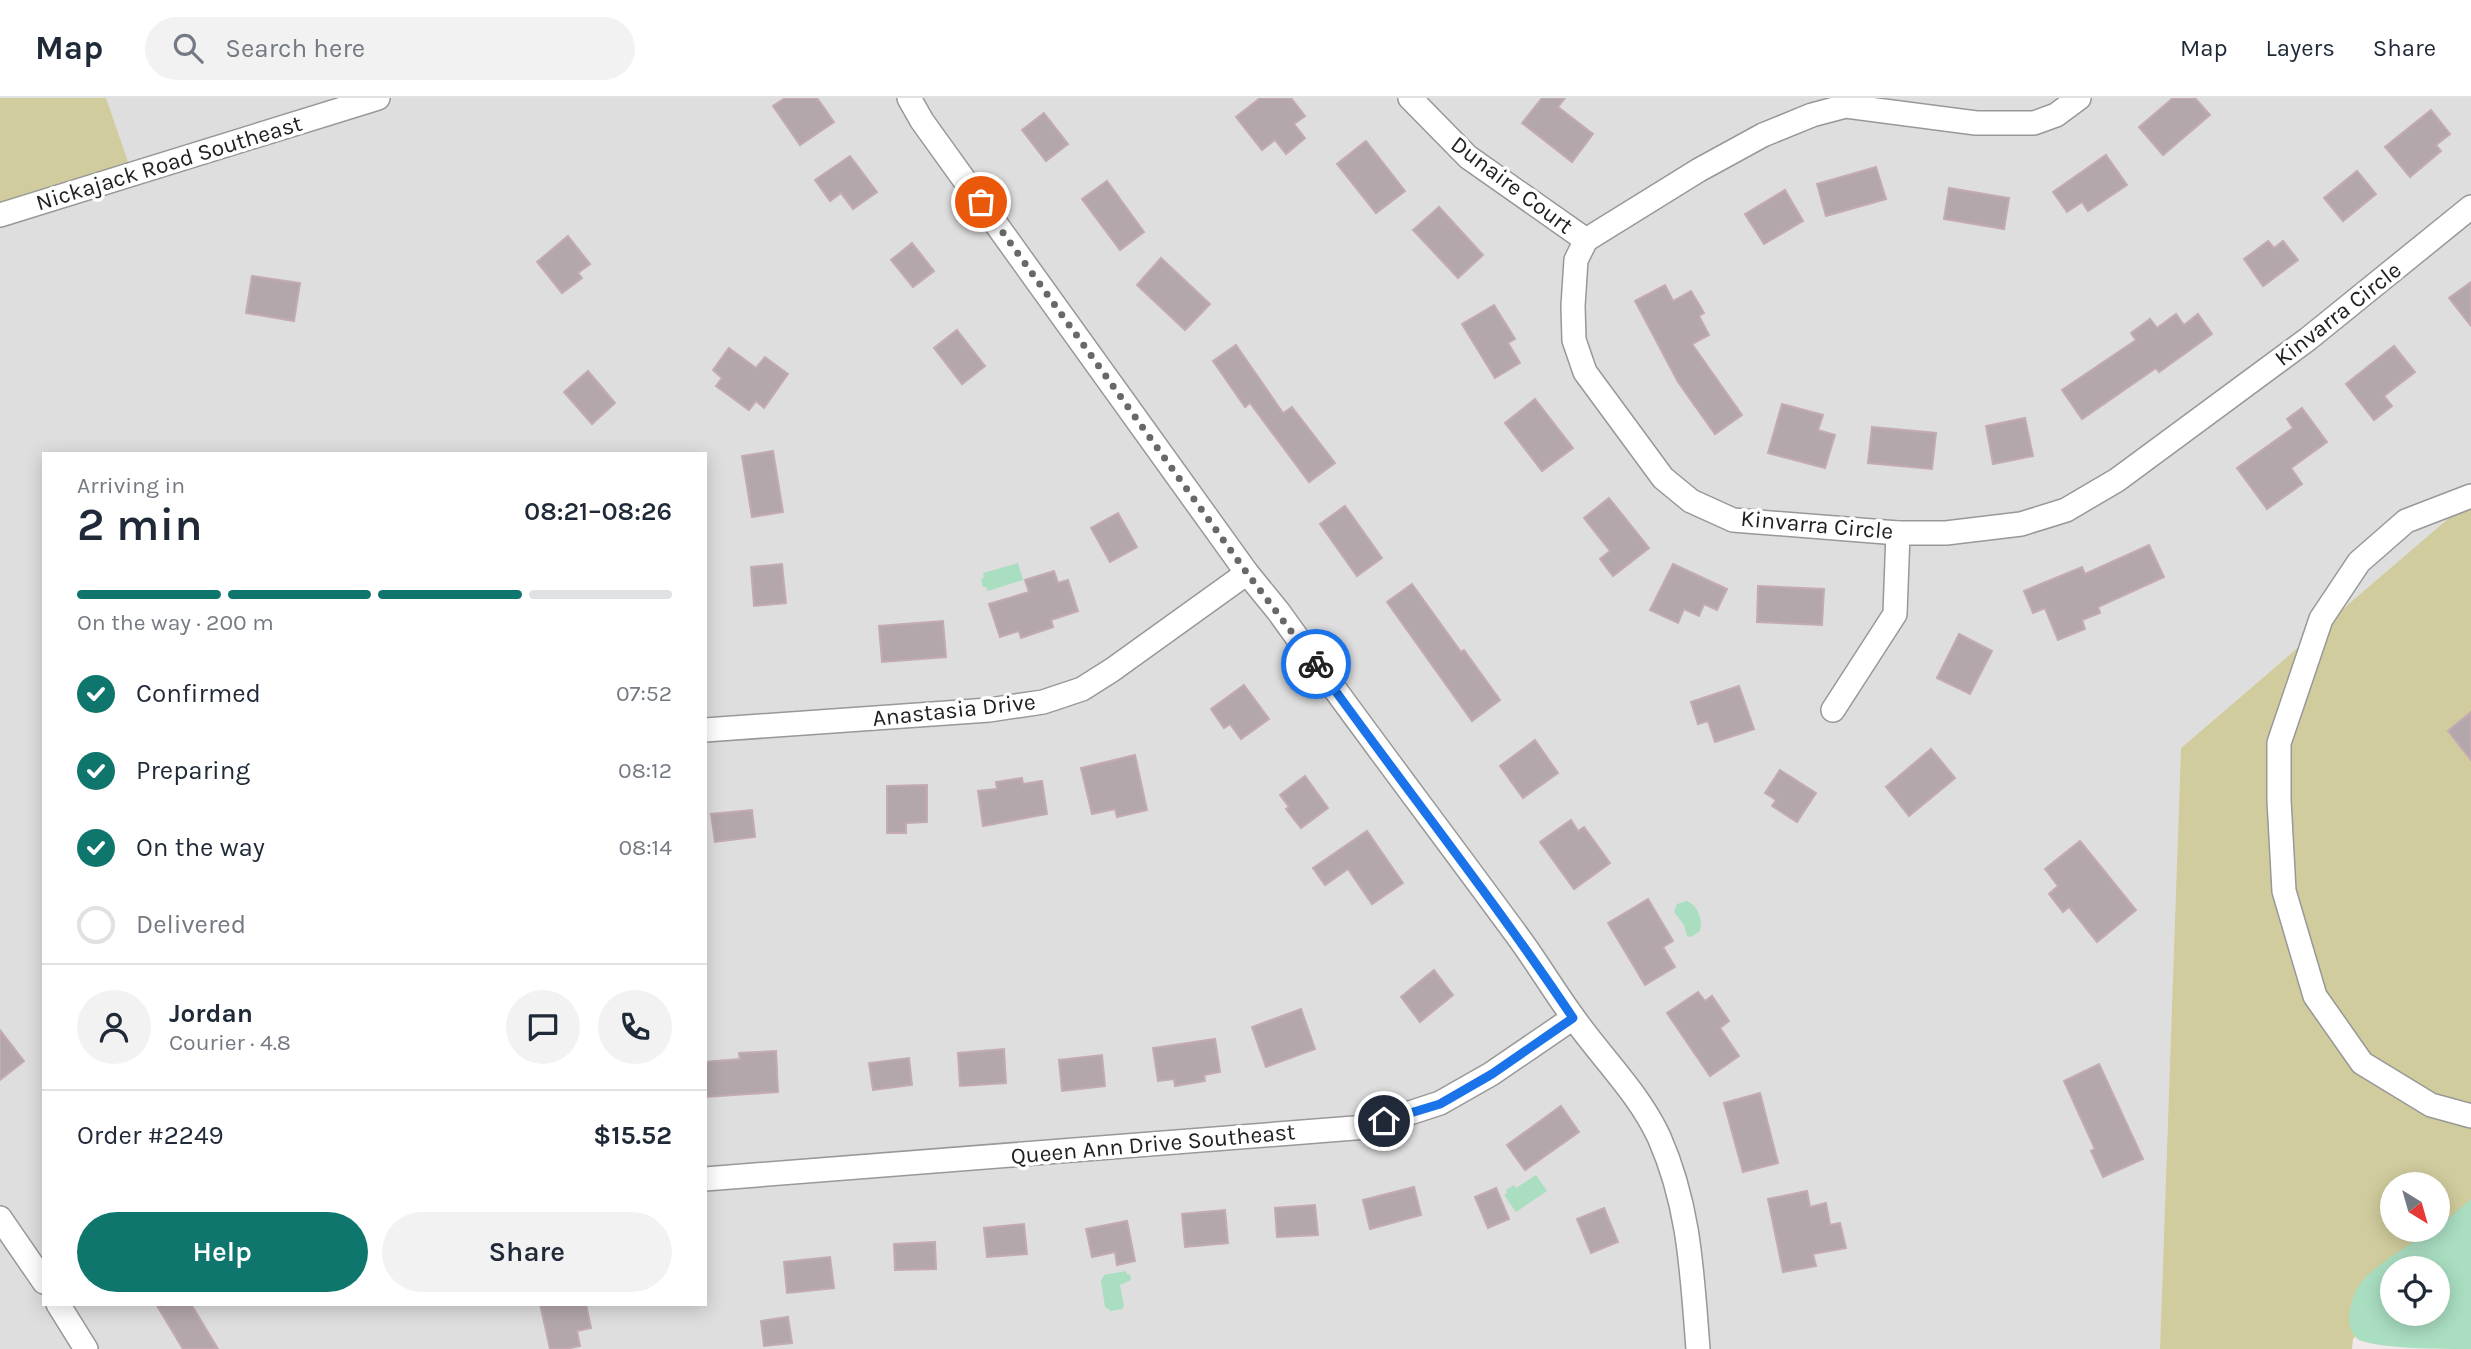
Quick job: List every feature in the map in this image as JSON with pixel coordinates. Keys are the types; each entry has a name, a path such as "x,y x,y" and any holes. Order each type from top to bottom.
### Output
{"street":[{"name":"Nickajack Road Southeast","path":"0,215 378,98"},
{"path":"909,98 922,121 1247,573 1278,611 1644,1112 1658,1136 1676,1183 1687,1225 1698,1349"},
{"name":"Dunaire Court","path":"1410,98 1468,157 1586,240"},
{"path":"1586,240 1710,164 1763,135 1812,115 1846,106 1976,123 2034,123 2056,115 2079,98"},
{"name":"Kinvarra Circle","path":"1586,240 1576,260 1573,306 1574,340 1586,372 1663,478 1691,501 1733,520 1898,533 1947,533 2021,524 2066,510 2118,480 2308,339 2471,207"},
{"path":"2471,496 2406,521 2360,562 2321,619 2279,743 2279,800 2284,891 2315,996 2362,1063 2431,1105 2471,1116"},
{"path":"1833,710 1895,614 1898,533"},
{"name":"Anastasia Drive","path":"707,730 964,712 1043,702 1082,689 1247,573"},
{"name":"Queen Ann Drive Southeast","path":"707,1179 1367,1127 1440,1104 1492,1074 1573,1018"},
{"path":"0,1218 42,1279"},
{"path":"59,1306 86,1349"}],"shaded area":[{"path":"0,98 106,98 132,173 0,215"},
{"path":"106,98 2471,98 2471,499 2181,748 2160,1349 0,1349 0,216 132,173"},
{"path":"2471,499 2471,1219 2450,1232 2450,1172 2380,1172 2380,1242 2435,1242 2413,1256 2380,1256 2380,1311 2353,1339 2352,1349 2160,1349 2181,748"},
{"path":"1018,563 1023,580 988,591 983,587 983,573"},
{"path":"1687,901 1699,913 1701,922 1700,931 1691,937 1687,936 1684,925 1674,912 1677,904"},
{"path":"1536,1175 1547,1191 1516,1212 1504,1195 1506,1190 1514,1185 1516,1188"},
{"path":"2471,1199 2471,1349 2397,1347 2359,1340 2350,1327 2351,1303 2362,1281 2380,1265 2380,1326 2450,1326 2450,1256 2392,1256 2415,1242 2450,1242 2450,1217"},
{"path":"1126,1271 1131,1280 1120,1285 1124,1306 1111,1311 1105,1307 1101,1281 1104,1275"}],"building":[{"path":"785,98 817,98 834,122 800,145 773,106"},
{"path":"1260,98 1291,98 1305,116 1294,124 1305,138 1286,154 1275,140 1262,150 1236,117"},
{"path":"1542,98 1565,98 1558,107 1593,134 1572,162 1522,123"},
{"path":"2173,98 2195,98 2210,115 2163,155 2139,127"},
{"path":"2431,110 2450,134 2436,145 2441,151 2410,177 2385,147"},
{"path":"1044,113 1068,144 1046,161 1022,130"},
{"path":"1366,141 1405,191 1376,213 1337,164"},
{"path":"2106,155 2127,185 2088,211 2082,202 2067,212 2053,192"},
{"path":"850,156 877,192 853,209 841,193 830,201 815,180"},
{"path":"1876,167 1886,199 1826,216 1817,184"},
{"path":"2357,171 2376,194 2343,221 2324,198"},
{"path":"1107,181 1144,232 1120,250 1082,199"},
{"path":"1949,188 2009,198 2004,229 1944,219"},
{"path":"1785,190 1803,221 1764,244 1745,214"},
{"path":"1439,207 1483,255 1458,278 1413,230"},
{"path":"568,236 590,264 578,273 582,278 562,293 537,262"},
{"path":"2268,241 2274,248 2283,241 2298,260 2263,286 2244,259"},
{"path":"912,243 934,271 913,287 891,260"},
{"path":"1161,258 1210,304 1185,330 1137,285"},
{"path":"252,276 300,283 294,321 246,313"},
{"path":"2471,282 2471,326 2449,298"},
{"path":"1665,285 1673,301 1691,291 1704,313 1699,316 1709,335 1692,344 1742,415 1715,434 1678,382 1635,301"},
{"path":"1494,305 1515,339 1508,343 1520,363 1495,378 1462,324"},
{"path":"2176,314 2184,325 2198,314 2212,334 2159,372 2156,368 2082,419 2062,390 2136,340 2131,333 2150,319 2157,328"},
{"path":"957,330 985,366 962,384 934,348"},
{"path":"1236,345 1283,413 1292,407 1335,463 1309,482 1250,403 1245,407 1213,361"},
{"path":"2394,346 2415,372 2384,396 2392,406 2374,420 2346,384"},
{"path":"729,348 756,368 765,357 788,374 764,408 756,401 749,410 716,386 722,378 713,370"},
{"path":"588,371 615,403 592,424 564,392"},
{"path":"1535,399 1573,448 1542,471 1505,423"},
{"path":"1782,404 1823,415 1818,430 1835,435 1825,468 1768,453"},
{"path":"2302,408 2327,442 2291,468 2302,484 2267,509 2237,468 2293,428 2287,419"},
{"path":"2025,418 2033,456 1993,464 1986,426"},
{"path":"1872,427 1936,433 1932,469 1868,463"},
{"path":"773,451 783,512 752,517 742,456"},
{"path":"1609,498 1649,548 1613,576 1600,559 1610,551 1584,518"},
{"path":"1345,506 1382,558 1357,576 1320,524"},
{"path":"1118,513 1137,547 1110,562 1091,528"},
{"path":"2149,545 2164,577 2098,607 2100,613 2082,620 2085,629 2058,640 2045,608 2033,613 2024,591 2082,567 2085,574"},
{"path":"782,564 786,603 754,606 751,567"},
{"path":"1673,564 1727,589 1717,610 1704,604 1699,616 1684,609 1678,623 1650,610"},
{"path":"1054,571 1058,583 1068,580 1078,611 1051,620 1053,627 1021,638 1019,631 1000,637 989,604 1029,592 1025,580"},
{"path":"1412,584 1500,700 1472,721 1387,602"},
{"path":"1758,586 1824,589 1822,625 1757,622"},
{"path":"943,621 946,657 882,662 879,626"},
{"path":"1959,634 1992,651 1970,694 1937,678"},
{"path":"1244,685 1269,719 1241,739 1230,724 1224,728 1211,709"},
{"path":"1739,686 1754,729 1715,742 1708,721 1698,724 1691,702"},
{"path":"2471,712 2471,760 2448,731"},
{"path":"1535,740 1558,773 1523,798 1500,766"},
{"path":"1931,749 1955,778 1909,816 1886,787"},
{"path":"1135,755 1147,810 1117,817 1115,809 1092,814 1081,768"},
{"path":"1780,770 1816,793 1797,822 1772,806 1776,800 1765,793"},
{"path":"1305,776 1328,808 1301,828 1286,809 1289,807 1280,795"},
{"path":"1022,778 1023,784 1042,781 1047,814 983,826 978,791 997,789 996,782"},
{"path":"927,785 927,822 906,823 906,833 887,833 887,786"},
{"path":"752,810 755,837 715,842 711,814"},
{"path":"1571,820 1578,831 1584,827 1610,863 1574,889 1540,842"},
{"path":"1367,831 1403,883 1372,904 1348,869 1325,885 1313,868"},
{"path":"2080,841 2136,910 2097,942 2069,907 2063,912 2049,894 2058,886 2045,869"},
{"path":"1648,899 1673,941 1663,947 1675,967 1645,985 1608,923"},
{"path":"1434,970 1453,995 1420,1022 1401,997"},
{"path":"1698,992 1705,1001 1712,996 1729,1021 1720,1028 1739,1056 1710,1076 1667,1013"},
{"path":"1301,1009 1315,1049 1266,1067 1252,1027"},
{"path":"0,1030 24,1061 0,1080"},
{"path":"1215,1039 1220,1072 1204,1075 1205,1081 1175,1086 1174,1079 1158,1081 1153,1048"},
{"path":"1004,1049 1006,1083 960,1086 958,1053"},
{"path":"776,1051 778,1092 707,1097 707,1062 740,1059 739,1053"},
{"path":"1102,1055 1105,1086 1062,1091 1059,1060"},
{"path":"909,1058 912,1085 873,1090 869,1063"},
{"path":"2099,1064 2143,1159 2103,1177 2091,1151 2095,1149 2064,1081"},
{"path":"1760,1093 1778,1163 1743,1172 1724,1103"},
{"path":"1561,1106 1579,1132 1525,1170 1507,1145"},
{"path":"1414,1187 1421,1215 1370,1229 1363,1200"},
{"path":"1496,1188 1509,1219 1488,1228 1475,1197"},
{"path":"1807,1191 1810,1207 1826,1203 1830,1225 1840,1223 1846,1248 1813,1254 1816,1266 1783,1272 1768,1199"},
{"path":"1315,1205 1318,1235 1277,1237 1275,1208"},
{"path":"1604,1208 1618,1242 1591,1253 1577,1219"},
{"path":"1225,1210 1228,1243 1185,1247 1182,1214"},
{"path":"1127,1221 1135,1261 1117,1265 1115,1252 1092,1257 1086,1229"},
{"path":"1024,1224 1027,1254 987,1257 984,1228"},
{"path":"935,1242 936,1269 895,1270 894,1244"},
{"path":"830,1257 834,1288 787,1293 784,1262"},
{"path":"157,1306 192,1306 218,1349 183,1349"},
{"path":"540,1306 586,1306 591,1328 577,1331 580,1346 550,1349"},
{"path":"788,1317 792,1343 764,1346 761,1321"}],"way so far":[{"path":"981,202 1216,526 1247,573 1316,664"}],"route":[{"path":"1316,664 1521,941 1573,1018 1492,1074 1440,1104 1384,1121"}]}
